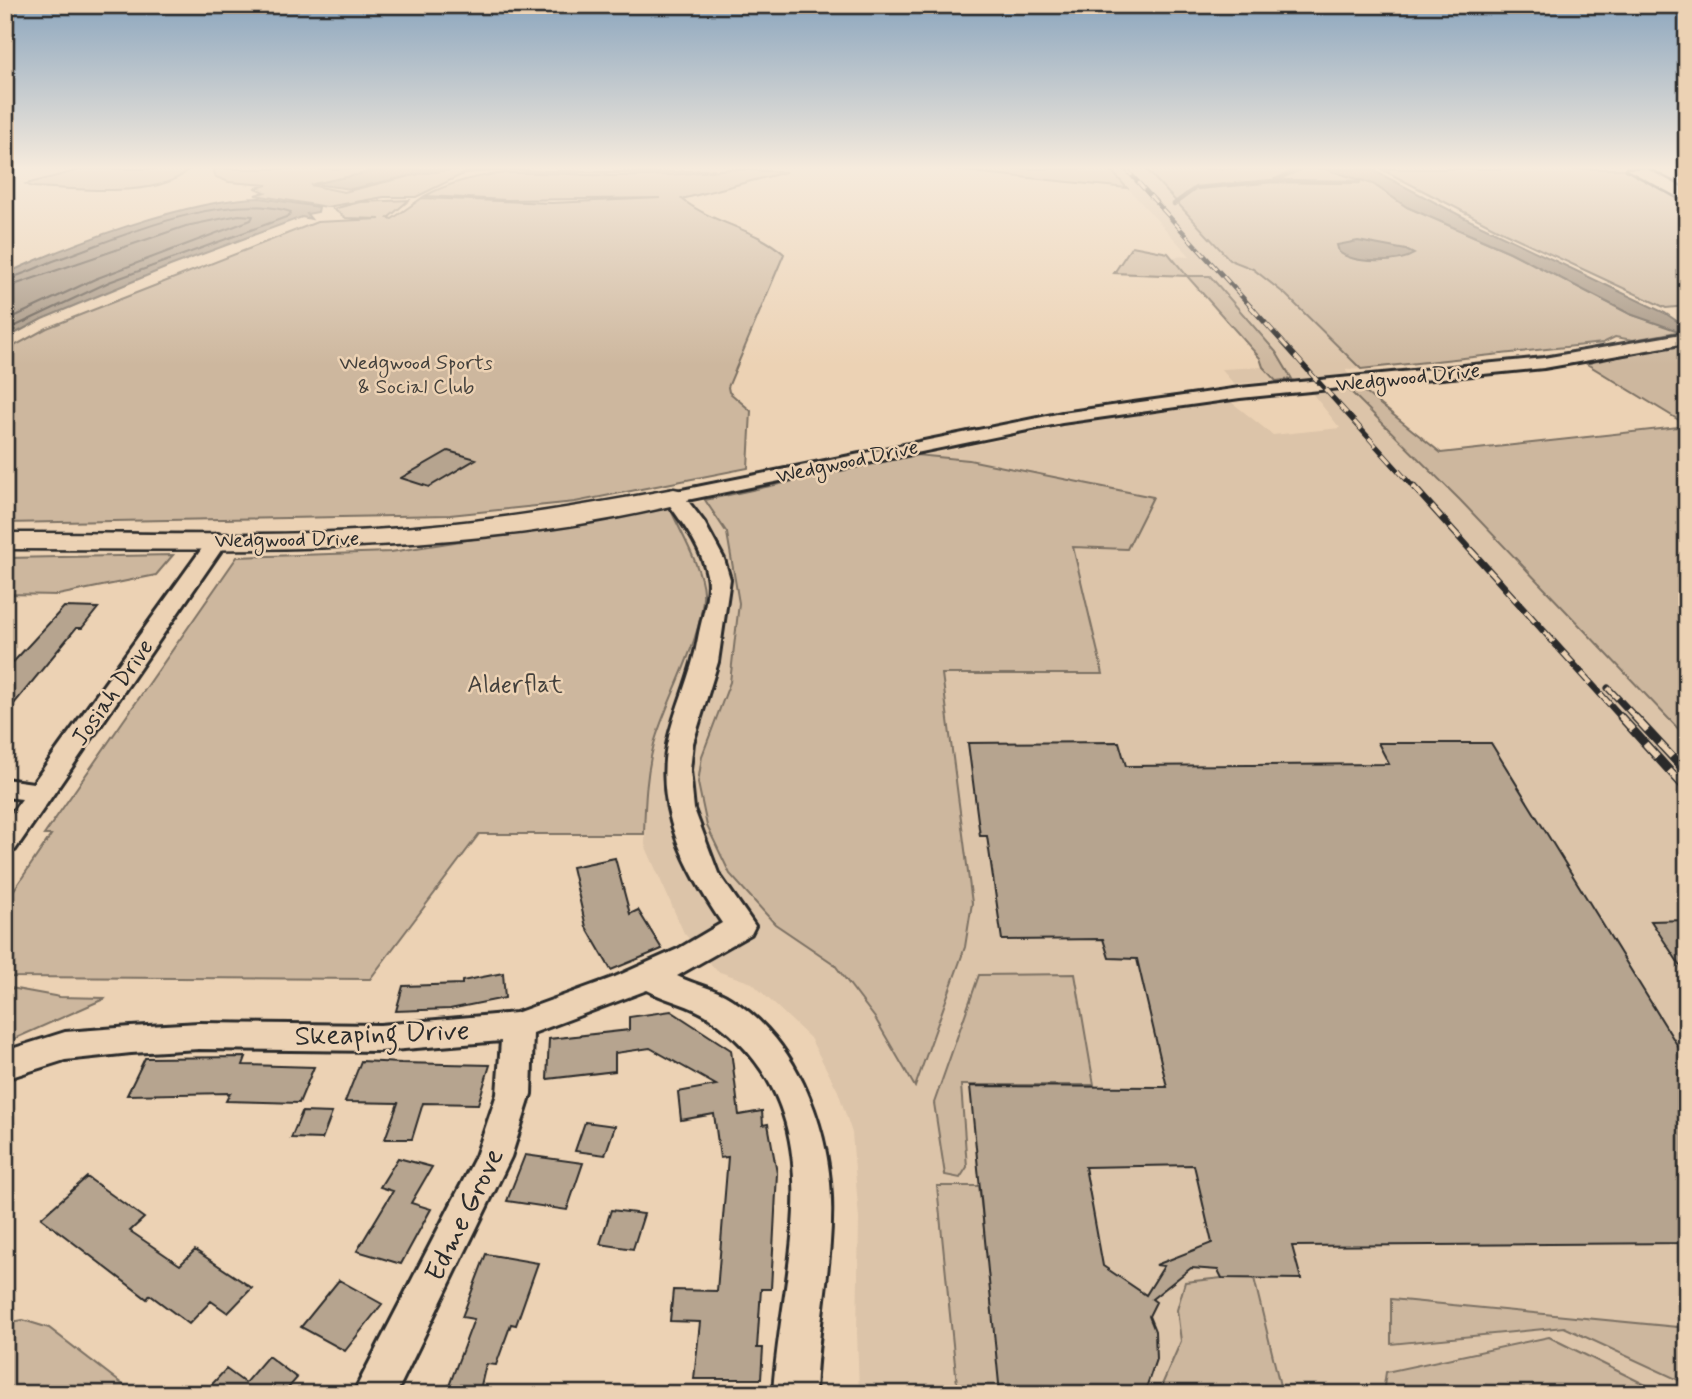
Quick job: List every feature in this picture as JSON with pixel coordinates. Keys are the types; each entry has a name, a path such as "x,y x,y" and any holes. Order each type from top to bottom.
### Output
{"street":[{"name":"Wedgwood Drive","path":"5,541 425,535 546,521 1062,418 1230,394 1544,363 1686,338"},
{"name":"Skeaping Drive","path":"5,1065 65,1046 131,1040 199,1035 380,1038 517,1026 647,976 689,957 740,926 705,876 680,809 677,770 680,743 706,663 719,579 713,559 694,522 674,497"},
{"name":"Josiah Drive","path":"5,843 218,540"},
{"path":"5,788 42,793"},
{"path":"647,976 720,1008 752,1034 781,1071 796,1104 808,1147 814,1228 794,1394"},
{"name":"Edme Grove","path":"374,1394 475,1198 507,1124 513,1105 519,1052 517,1026"}],"shaded area":[{"path":"1170,234 1206,234 1230,260 1253,269 1286,295 1361,369 1345,370 1351,377 1295,382 1206,276 1187,276 1172,257 1190,256"},
{"path":"1263,367 1276,381 1234,384 1221,369"},
{"path":"1350,391 1460,500 1687,738 1687,1394 859,1394 859,1219 852,1133 838,1091 810,1038 752,983 717,971 684,933 645,845 646,785 654,743 699,618 703,594 701,579 670,508 1086,422 1230,401 1273,435 1340,428 1312,393"}],"green space":[{"name":"Wedgwood Sports & Social Club","path":"286,234 752,234 784,254 728,387 729,392 751,411 748,468 575,502 450,515 5,523 5,351 47,328"},
{"path":"1206,234 1469,234 1510,252 1630,314 1682,331 1633,340 1615,337 1603,343 1361,369 1286,295 1253,269 1230,260"},
{"path":"1508,234 1687,234 1687,306 1666,308"},
{"path":"1132,246 1168,253 1187,276 1114,273"},
{"path":"1187,276 1210,276 1276,352 1292,379 1276,381 1263,367 1260,358"},
{"path":"1687,343 1687,425 1587,364 1593,362"},
{"path":"1361,389 1441,453 1687,426 1687,738 1460,500 1350,391"},
{"path":"916,455 969,460 1153,497 1127,549 1073,547 1103,674 942,674 972,903 965,947 915,1087 875,1018 834,964 775,924 730,874 707,826 698,783 702,756 730,682 739,603 727,533 705,500"},
{"name":"Alderflat","path":"670,508 699,572 703,592 702,609 692,647 651,755 644,834 479,834 370,979 5,977 5,903 51,835 44,835 237,557 391,552"},
{"path":"173,555 156,575 58,595 5,594 5,558"},
{"path":"1075,974 1094,1085 961,1085 967,1167 960,1178 945,1175 934,1103 979,975"},
{"path":"5,987 60,997 106,998 5,1043"},
{"path":"937,1186 979,1186 1004,1394 958,1394"},
{"path":"1254,1278 1282,1394 1158,1394 1181,1341 1177,1310 1185,1282"},
{"path":"1391,1299 1687,1328 1687,1384 1564,1327 1391,1344"},
{"path":"23,1320 49,1328 135,1394 5,1394 5,1323"},
{"path":"1549,1337 1664,1394 1392,1394 1384,1386 1386,1372"}],"water":[{"path":"104,234 255,234 42,319 5,339 5,274"},
{"path":"1469,234 1499,234 1665,313 1687,328 1687,334 1630,314 1510,252"},
{"path":"1358,241 1414,254 1398,260 1365,261 1339,252 1337,245"}],"building":[{"path":"448,451 476,459 429,487 401,478"},
{"path":"64,607 98,608 82,628 76,628 5,715 5,671"},
{"path":"1119,742 1126,766 1389,764 1378,743 1491,743 1687,1061 1687,1243 1292,1246 1301,1279 1222,1278 1218,1270 1191,1268 1152,1299 1156,1302 1149,1316 1155,1331 1156,1359 1146,1388 1141,1394 1000,1394 970,1086 1167,1087 1137,959 1109,958 1103,939 1002,940 987,836 980,836 968,743","holes":["1194,1165 1212,1243 1156,1265 1164,1266 1146,1295 1103,1266 1085,1167"]},
{"path":"615,858 630,914 638,910 662,949 611,970 586,927 572,867"},
{"path":"1687,920 1687,976 1651,921"},
{"path":"503,973 505,998 450,1009 396,1011 403,986 462,984 462,981"},
{"path":"671,1011 731,1050 739,1115 762,1111 763,1125 768,1124 777,1173 771,1289 761,1289 757,1348 763,1348 761,1379 694,1379 700,1322 670,1321 673,1290 717,1291 728,1157 720,1158 714,1114 681,1120 678,1092 716,1085 650,1048 615,1053 615,1071 547,1079 549,1039 629,1030 629,1017"},
{"path":"246,1057 243,1065 314,1067 299,1103 226,1101 230,1093 127,1095 145,1058"},
{"path":"361,1061 490,1065 478,1104 423,1103 412,1139 385,1139 398,1103 345,1102"},
{"path":"302,1112 332,1113 322,1139 291,1138"},
{"path":"585,1122 615,1126 605,1155 575,1151"},
{"path":"525,1155 583,1163 567,1210 507,1201"},
{"path":"398,1158 432,1167 411,1203 431,1209 401,1264 357,1251 393,1191 380,1187"},
{"path":"87,1177 144,1218 130,1231 180,1265 195,1250 252,1288 228,1313 211,1301 189,1324 150,1295 147,1299 41,1218"},
{"path":"611,1210 644,1214 633,1249 600,1244"},
{"path":"486,1254 538,1263 516,1325 511,1324 496,1365 486,1364 479,1394 446,1394 474,1319 462,1317"},
{"path":"339,1280 382,1304 345,1351 301,1327"},
{"path":"268,1356 297,1378 283,1394 203,1394 226,1369 245,1383"}],"railway":[{"path":"1185,234 1253,309"},
{"path":"1251,307 1414,488"},
{"path":"1413,486 1623,719"},
{"path":"1608,688 1637,719"},
{"path":"1621,717 1687,790"},
{"path":"1635,717 1687,773"}]}
